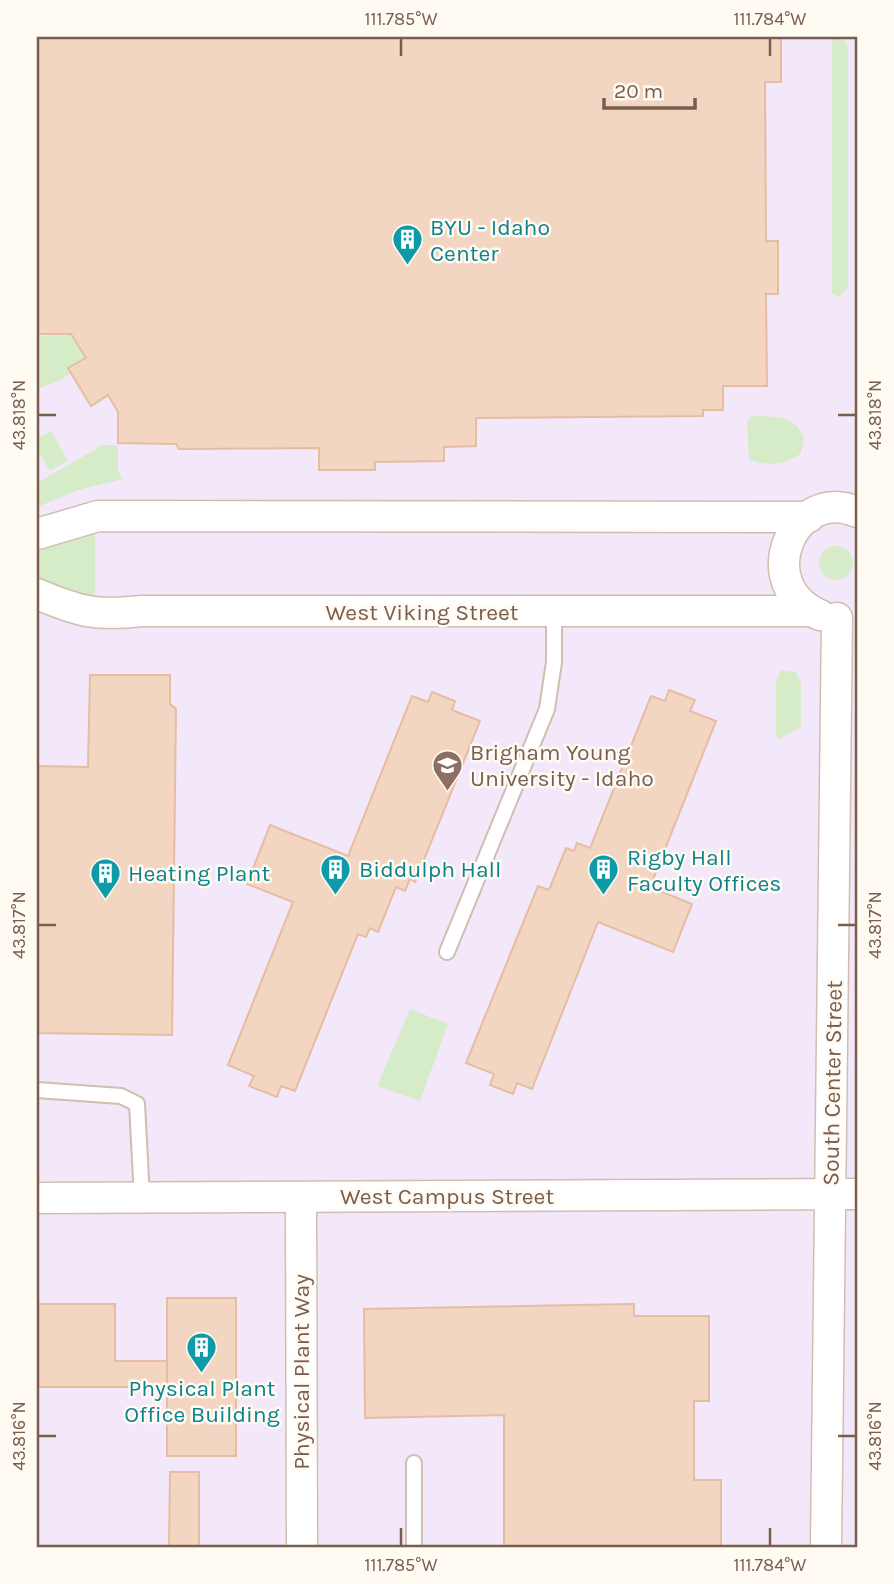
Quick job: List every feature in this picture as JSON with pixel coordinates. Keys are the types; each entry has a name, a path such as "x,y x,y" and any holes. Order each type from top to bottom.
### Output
{"street":[{"path":"835,615 799,603 783,571 784,553 790,536 801,521 834,508 857,512"},
{"path":"37,534 98,516 809,517"},
{"name":"West Viking Street","path":"37,594 72,609 99,615 142,611 835,615"},
{"name":"South Center Street","path":"826,1547 844,1194 835,615"},
{"name":"West Campus Street","path":"37,1198 844,1194"},
{"name":"Physical Plant Way","path":"301,1197 302,1547"}],"lane":[{"path":"447,953 547,709 554,662 554,612"},
{"path":"37,1090 121,1096 137,1104 142,1198"},
{"path":"414,1463 414,1547"}],"shaded area":[{"name":"Brigham Young University - Idaho","path":"37,37 857,37 857,1547 37,1547"}],"green space":[{"path":"832,37 844,37 848,48 848,287 839,297 832,294"},
{"path":"75,335 90,360 61,380 37,389 37,336"},
{"path":"750,417 785,419 795,425 804,438 801,453 790,460 776,463 749,459 747,422"},
{"path":"51,431 68,461 50,471 39,452 37,453 37,439"},
{"path":"103,445 118,445 118,471 123,479 78,490 37,507 37,483"},
{"path":"95,529 95,601 37,580 37,546"},
{"path":"836,546 848,551 853,563 848,575 836,580 824,575 819,563 824,551"},
{"path":"781,670 795,672 801,682 801,727 780,739 776,736 776,682"},
{"path":"410,1009 448,1024 420,1101 377,1086"}],"building":[{"name":"BYU - Idaho Center","path":"37,37 781,37 781,82 765,82 766,241 778,241 778,294 766,294 767,386 723,386 723,410 703,410 703,416 476,418 476,446 444,447 444,461 375,462 375,470 319,470 319,448 179,449 176,444 118,443 118,412 108,395 91,406 68,368 86,358 71,334 37,334"},
{"name":"Heating Plant","path":"90,675 170,675 170,704 176,709 172,1035 37,1033 37,766 88,767"},
{"name":"Rigby Hall Faculty Offices","path":"669,690 695,700 690,711 716,721 650,887 692,904 673,952 598,922 532,1089 517,1083 513,1094 490,1085 494,1074 466,1063 538,886 549,890 566,848 574,851 577,843 590,848 651,696 665,701"},
{"name":"Biddulph Hall","path":"432,692 455,701 452,710 480,721 415,882 410,879 405,891 396,887 378,932 370,928 366,937 358,934 295,1091 281,1086 277,1097 249,1086 254,1076 228,1065 293,902 247,884 270,825 348,856 412,696 428,702"},
{"name":"Physical Plant Office Building","path":"167,1298 236,1298 236,1456 167,1456"},
{"path":"37,1304 115,1304 115,1361 167,1361 167,1387 37,1387"},
{"path":"634,1304 634,1316 709,1316 709,1401 694,1401 694,1480 721,1480 721,1547 504,1547 504,1415 365,1418 364,1309"},
{"path":"170,1472 199,1472 199,1547 169,1547"}],"place":[{"name":"BYU - Idaho Center","path":"407,267"},
{"name":"Brigham Young University - Idaho","path":"447,792"},
{"name":"Biddulph Hall","path":"336,896"},
{"name":"Rigby Hall Faculty Offices","path":"604,897"},
{"name":"Heating Plant","path":"105,900"},
{"name":"Physical Plant Office Building","path":"202,1374"}]}
